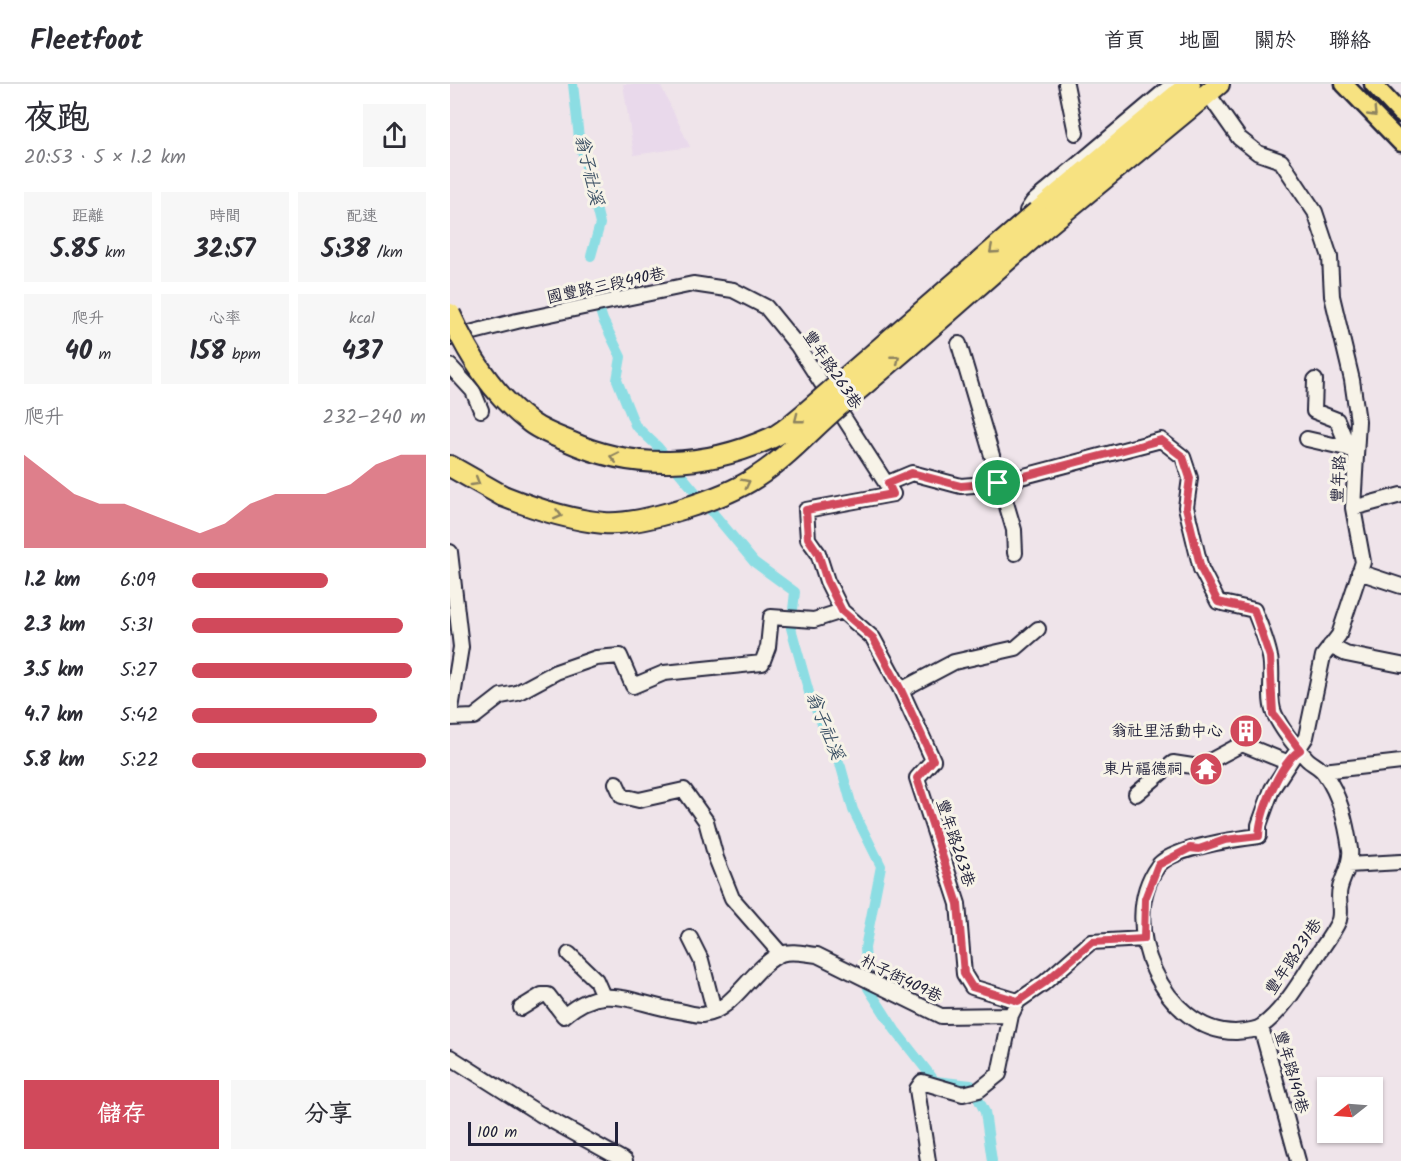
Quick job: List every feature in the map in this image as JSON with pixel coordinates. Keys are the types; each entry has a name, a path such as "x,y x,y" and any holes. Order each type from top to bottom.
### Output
{"highway":[{"path":"450,465 503,496 535,509 606,523 659,514 713,500 756,478 812,428 902,355 1043,218 1190,84"},
{"path":"450,314 482,373 504,399 531,423 585,449 614,457 654,463 690,463 774,437 1043,218 1214,94"}],"main road":[{"path":"1344,84 1401,143"},
{"path":"1373,84 1401,114"}],"street":[{"path":"1066,84 1076,133"},
{"path":"1173,84 1033,202 1027,211 1031,227 1040,234 1047,234 1055,230 1214,94"},
{"name":"豐年路","path":"1214,94 1244,142 1258,153 1281,162 1320,225 1330,257 1332,296 1352,380 1358,421 1353,450 1353,508 1363,562 1339,635 1323,656 1306,737 1300,750"},
{"name":"國豐路三段490巷","path":"450,338 517,321 693,284 733,290 766,307"},
{"name":"豐年路263巷","path":"766,307 797,345 893,494 806,510 808,538 818,553 827,581 842,611 873,638 901,690 933,760 917,778 958,904 964,974 972,987 1018,1001"},
{"path":"959,344 998,483 1014,530 1014,553"},
{"path":"450,366 473,391 481,410"},
{"path":"1315,380 1314,411 1337,420 1353,450"},
{"path":"1307,439 1353,450"},
{"path":"888,483 912,473 961,486 998,483 1161,440 1169,445 1183,457 1190,478 1186,507 1201,569 1218,602 1254,610 1270,657 1273,714 1308,760 1323,771 1341,802 1350,852 1348,865 1401,862"},
{"path":"1353,508 1401,495"},
{"path":"450,552 461,647 450,717 474,717 501,696 517,693 556,672 596,658 620,656 633,686 664,673 762,663 768,647 771,617 814,620 842,611"},
{"path":"1359,572 1401,586"},
{"path":"901,690 954,662 1016,648 1038,629"},
{"path":"1330,646 1346,654 1401,665"},
{"path":"1136,794 1173,763 1198,767 1242,744 1289,763"},
{"path":"1261,1027 1248,1031 1219,1031 1193,1019 1168,994 1155,973 1144,939 1145,899 1158,865 1190,848 1199,849 1225,840 1259,836 1260,825 1272,789 1300,750"},
{"path":"1323,771 1401,762"},
{"path":"521,1008 542,995 548,994 564,1016 580,1002 603,996 702,1015 731,999 759,969 782,954 732,898 716,858 706,821 684,790 645,800 622,796 616,783"},
{"name":"豐年路231巷","path":"1261,1027 1292,994 1339,919 1339,891 1348,865"},
{"path":"690,938 701,960 714,1010"},
{"path":"928,1161 917,1089 922,1082 975,1092 999,1074 1011,1015 1018,1001 1044,983 1092,942 1144,939"},
{"path":"569,954 596,980 603,996"},
{"name":"朴子街409巷","path":"782,954 817,955 941,1016 1011,1015"},
{"name":"豐年路149巷","path":"1261,1027 1298,1161"},
{"path":"450,1057 540,1114 626,1161"}],"shaded area":[{"path":"623,84 660,84 690,147 634,155"}],"waterway":[{"name":"翁子社溪","path":"573,84 579,138 600,224 591,256"},
{"name":"翁子社溪","path":"597,301 603,320 621,357 617,380 635,425 657,446 754,562 795,592 791,628 810,696 841,767 853,810 881,866 865,948 868,988 895,1030 935,1081 971,1085 985,1112 992,1161"}],"place":[{"name":"翁社里活動中心","path":"1246,731"},
{"name":"東片福德祠","path":"1206,769"}],"route":[{"path":"1161,440 1183,457 1190,478 1186,507 1201,569 1218,602 1254,610 1270,657 1273,714 1300,750 1272,789 1260,825 1259,836 1225,840 1199,849 1190,848 1158,865 1145,899 1142,931 1144,939 1092,942 1044,983 1018,1001 972,987 964,974 958,904 917,778 933,760 901,690 873,638 842,611 827,581 818,553 808,538 806,510 834,503 893,494 888,483 912,473 961,486 998,483 1161,440"}]}
